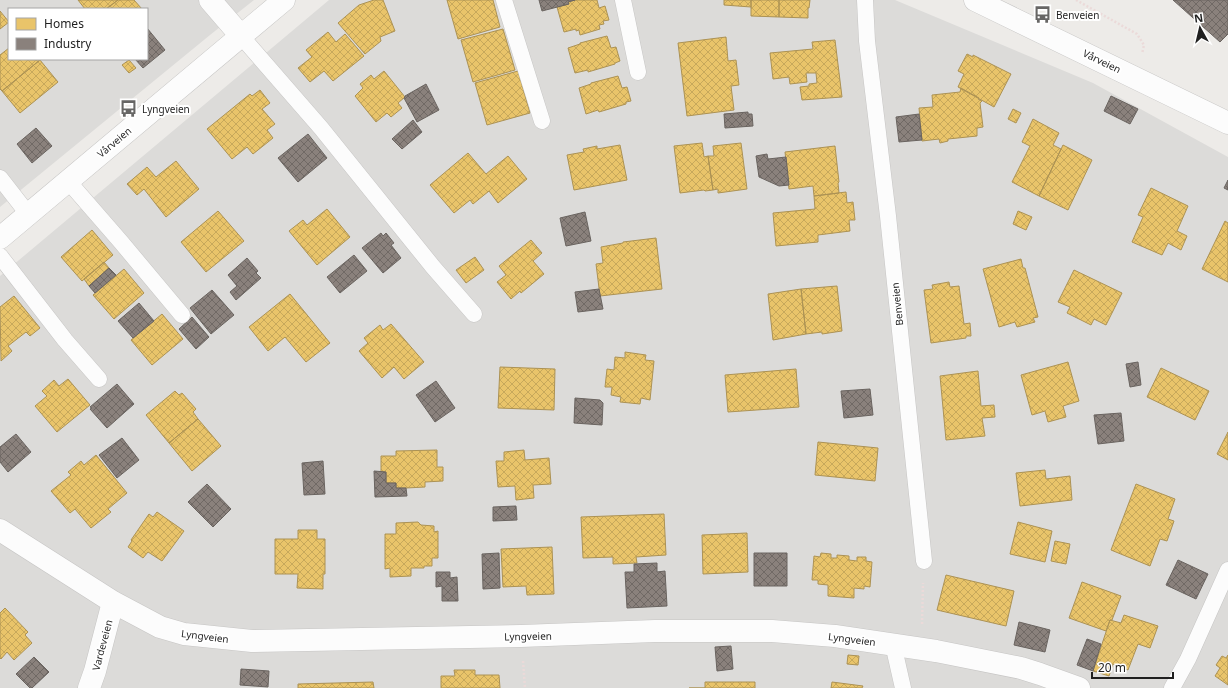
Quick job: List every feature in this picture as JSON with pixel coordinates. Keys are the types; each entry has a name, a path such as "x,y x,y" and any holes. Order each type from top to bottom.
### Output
{"street":[{"path":"210,0 241,36"},
{"name":"Vårveien","path":"0,238 284,0"},
{"name":"Vårveien","path":"976,0 1228,123"},
{"name":"Lyngveien","path":"0,530 113,602 160,627 184,634 252,641 528,636 655,631 772,631 836,636 936,651 1021,668 1079,688"},
{"name":"Vardeveien","path":"89,688 95,671 113,602"}],"lane":[{"path":"504,0 542,121"},
{"path":"623,0 638,72"},
{"name":"Benveien","path":"865,0 867,41 888,216 924,561"},
{"path":"241,36 320,128 474,314"},
{"path":"0,178 28,214"},
{"path":"68,181 182,316"},
{"path":"0,256 65,340 99,379"},
{"path":"1172,688 1188,659 1228,570"},
{"path":"893,644 903,688"}],"path":[{"path":"1076,0 1137,34 1144,45 1141,58"},
{"path":"922,626 923,604"}],"shaded area":[{"path":"0,0 254,0 0,207"},
{"path":"329,0 895,0 1093,83 1228,157 1228,688 0,688 0,276"}],"building: Homes":[{"path":"78,0 118,0 107,8 84,8"},
{"path":"118,0 134,0 141,8 107,8"},
{"path":"374,0 383,0 395,31 380,37 381,41 365,54 338,23 359,5"},
{"path":"447,0 493,0 500,27 458,39"},
{"path":"575,0 597,0 599,8 605,6 609,20 603,21 604,24 599,25 600,29 580,35 579,30 576,31 576,29 564,32 557,7 569,4 568,2"},
{"path":"724,0 751,0 751,7 724,5"},
{"path":"751,0 779,0 779,17 751,16"},
{"path":"779,0 810,0 808,18 779,17"},
{"path":"0,11 8,23 0,29"},
{"path":"503,29 515,70 473,82 461,40"},
{"path":"328,32 336,42 345,34 364,56 333,81 324,71 310,82 298,68 312,57 306,50"},
{"path":"607,36 611,48 616,47 620,61 615,64 588,72 588,70 575,73 568,48 580,43"},
{"path":"726,37 728,61 736,60 739,85 731,86 734,110 687,116 678,43"},
{"path":"835,40 842,97 802,100 800,87 817,83 816,73 806,73 807,82 790,84 789,77 773,79 770,53 813,49 812,42"},
{"path":"8,49 8,60 40,60 2,91 0,89 0,55"},
{"path":"967,54 973,57 973,55 1011,74 994,107 958,87 964,74 958,71"},
{"path":"40,60 58,82 20,113 2,91"},
{"path":"129,60 136,68 129,73 122,65"},
{"path":"384,71 405,97 398,103 402,108 391,117 387,113 376,122 355,96 363,88 360,84 371,75 374,79"},
{"path":"518,71 530,113 487,125 475,83"},
{"path":"618,76 622,88 627,87 631,101 626,102 626,104 599,112 598,110 586,114 579,88 591,83"},
{"path":"961,88 982,101 980,103 983,127 977,128 977,136 948,139 948,141 940,143 939,139 922,141 919,108 933,107 932,95 960,92"},
{"path":"260,90 270,103 262,109 275,124 267,130 273,138 253,154 247,147 232,159 207,129 250,94 252,96"},
{"path":"1013,109 1021,113 1016,123 1008,119"},
{"path":"1033,119 1059,133 1053,145 1061,149 1039,196 1012,182 1030,146 1022,142"},
{"path":"702,143 704,157 708,156 713,190 680,193 674,146"},
{"path":"741,143 747,189 718,193 718,189 713,190 708,156 714,156 713,146"},
{"path":"620,145 627,180 574,190 567,155 584,152 583,149 597,146 597,149"},
{"path":"1063,145 1092,160 1068,210 1039,196"},
{"path":"835,146 839,193 814,196 813,186 789,189 785,152"},
{"path":"468,153 486,174 508,156 527,179 498,203 489,191 473,204 470,200 454,213 430,185"},
{"path":"176,161 199,189 166,217 144,189 137,195 127,184 147,167 156,177"},
{"path":"1151,188 1188,206 1177,231 1187,236 1181,250 1168,243 1162,255 1132,242 1143,217 1138,215"},
{"path":"846,192 847,203 853,202 855,220 849,220 850,231 818,235 818,242 776,246 773,213 815,209 814,196"},
{"path":"327,209 350,237 317,265 289,231 303,220 307,225"},
{"path":"218,211 244,241 206,272 181,242"},
{"path":"1018,211 1032,217 1026,230 1013,224"},
{"path":"1225,221 1228,223 1228,282 1202,269"},
{"path":"92,230 113,255 82,281 61,257"},
{"path":"656,238 662,289 600,296 596,264 603,263 601,247 623,242"},
{"path":"531,240 542,253 533,261 544,274 521,293 520,291 511,299 497,282 506,275 499,266"},
{"path":"475,257 484,270 466,283 456,270"},
{"path":"1021,259 1023,268 1025,268 1038,317 1033,318 1035,322 1017,327 1015,322 999,327 983,269"},
{"path":"104,262 109,268 89,286 84,279"},
{"path":"124,269 144,293 114,319 93,295"},
{"path":"1074,270 1122,293 1106,325 1094,319 1091,325 1067,313 1070,307 1058,302"},
{"path":"949,282 950,287 959,286 964,324 970,323 971,336 931,343 924,290 933,289 932,285"},
{"path":"837,286 842,331 822,334 822,332 806,334 801,289"},
{"path":"801,289 806,334 773,340 768,294"},
{"path":"290,294 330,343 306,362 285,337 268,351 249,327"},
{"path":"14,296 40,328 30,336 26,332 8,346 12,351 1,361 0,307"},
{"path":"162,314 183,339 152,365 131,340"},
{"path":"391,324 424,362 404,379 394,367 382,378 359,351 368,343 364,338 380,325 383,330"},
{"path":"625,352 646,355 645,360 654,361 650,400 641,398 640,404 620,402 621,397 611,395 612,387 605,387 607,369 614,370 615,357 625,358"},
{"path":"1068,362 1079,401 1063,406 1066,417 1048,422 1045,411 1032,415 1021,375"},
{"path":"500,367 555,369 554,410 498,408"},
{"path":"1161,368 1209,391 1195,420 1147,397"},
{"path":"796,369 799,407 728,412 725,375"},
{"path":"978,371 981,406 994,405 995,417 982,418 985,436 946,440 940,376"},
{"path":"68,379 90,405 57,432 35,406 47,396 42,391 54,380 59,386"},
{"path":"175,391 179,395 182,393 196,409 193,412 198,419 169,443 146,415"},
{"path":"198,419 221,446 192,471 169,443"},
{"path":"1228,432 1228,460 1217,454"},
{"path":"818,442 878,448 875,481 815,475"},
{"path":"437,450 437,467 443,467 443,481 425,482 425,487 406,488 396,488 396,483 386,483 386,472 381,472 381,456 396,456 396,451"},
{"path":"524,450 525,460 549,458 551,484 533,485 534,498 516,500 515,486 498,487 496,461 504,461 504,452"},
{"path":"96,455 127,493 108,509 111,512 91,528 75,509 70,513 51,491 71,475 68,472 81,461 84,465"},
{"path":"1045,470 1046,479 1070,476 1072,500 1020,506 1016,473"},
{"path":"1136,484 1175,499 1168,519 1174,521 1167,541 1160,539 1150,566 1111,550"},
{"path":"157,512 184,531 162,561 148,552 143,558 128,547 132,541 131,540 149,514 153,517"},
{"path":"664,514 666,555 636,557 637,563 613,564 613,557 583,558 581,517"},
{"path":"418,522 421,525 434,526 434,532 438,531 438,558 432,558 432,566 424,566 424,568 411,568 411,576 390,577 390,568 385,569 385,534 396,534 396,523"},
{"path":"1018,522 1052,531 1045,562 1010,554"},
{"path":"298,530 317,530 317,539 325,539 325,574 323,574 323,589 297,588 298,574 275,574 275,539 298,539"},
{"path":"747,533 748,572 703,574 702,535"},
{"path":"1055,541 1070,544 1066,564 1051,561"},
{"path":"552,547 554,594 527,595 526,586 503,587 501,549"},
{"path":"821,553 831,554 831,558 837,558 837,555 849,556 849,560 857,561 857,557 866,557 866,561 872,562 870,587 864,586 864,589 854,588 854,598 828,596 828,585 818,584 818,580 812,580 814,556 820,557"},
{"path":"946,575 1014,591 1006,626 937,610"},
{"path":"1082,582 1121,596 1106,631 1069,618"},
{"path":"5,608 28,632 25,635 32,643 14,660 7,652 1,659 0,658 0,613"},
{"path":"1124,615 1158,626 1150,648 1138,644 1128,670 1113,664 1109,676 1093,671 1110,620 1121,623"},
{"path":"848,655 859,656 858,665 847,664"},
{"path":"1228,655 1228,685 1215,676 1220,668 1216,665 1222,656 1226,658"},
{"path":"454,670 475,670 475,675 499,675 500,688 441,688 441,676 455,676"},
{"path":"373,682 374,688 298,688 298,684"},
{"path":"705,682 755,682 755,688 705,688"},
{"path":"832,682 863,686 862,688 831,688"}],"building: Industry":[{"path":"539,0 575,0 568,2 569,4 542,11"},
{"path":"1173,0 1228,0 1228,34 1220,42"},
{"path":"148,29 165,50 143,68 136,60 148,60"},
{"path":"426,84 439,110 417,122 404,98"},
{"path":"1111,96 1138,109 1130,124 1104,111"},
{"path":"748,112 748,114 752,114 753,126 725,128 724,114"},
{"path":"919,114 922,140 899,142 896,117"},
{"path":"413,120 422,132 402,149 392,139"},
{"path":"36,128 52,146 32,163 17,144"},
{"path":"308,134 327,158 298,182 278,158"},
{"path":"767,154 768,159 786,157 789,185 779,186 759,177 756,156"},
{"path":"1228,180 1228,190 1224,188"},
{"path":"585,212 591,241 566,246 560,218"},
{"path":"381,233 383,236 386,233 394,243 391,245 401,258 383,273 362,248"},
{"path":"354,255 367,271 340,293 327,277"},
{"path":"247,258 258,271 256,273 261,278 236,300 230,292 237,286 228,275"},
{"path":"109,268 116,275 95,293 89,286"},
{"path":"599,289 603,309 578,312 575,292"},
{"path":"212,290 234,315 211,334 190,308"},
{"path":"139,303 154,321 133,338 118,321"},
{"path":"192,317 209,337 196,349 179,329"},
{"path":"1138,362 1141,385 1130,387 1126,364"},
{"path":"436,381 455,408 435,422 416,395"},
{"path":"117,384 134,404 107,428 90,409 92,408 90,407"},
{"path":"870,389 873,415 844,418 841,391"},
{"path":"575,398 600,400 603,403 602,425 574,423"},
{"path":"1121,413 1124,441 1098,444 1094,415"},
{"path":"16,434 31,452 8,472 0,462 0,447"},
{"path":"122,438 139,460 117,478 99,455"},
{"path":"323,461 325,494 304,495 302,463"},
{"path":"374,471 386,472 386,483 396,483 396,488 406,488 407,496 375,497"},
{"path":"207,484 231,509 213,527 188,502"},
{"path":"516,506 517,520 493,521 493,507"},
{"path":"499,553 500,588 483,589 482,554"},
{"path":"754,553 787,553 787,586 754,586"},
{"path":"1178,560 1208,574 1196,599 1166,585"},
{"path":"657,563 657,572 665,571 667,606 627,608 625,572 634,572 634,564"},
{"path":"436,572 450,572 450,578 457,577 458,601 442,601 442,586 436,587"},
{"path":"1019,622 1050,630 1045,652 1014,645"},
{"path":"1087,639 1101,644 1093,671 1077,665"},
{"path":"731,646 733,669 717,671 715,647"},
{"path":"34,657 49,672 32,688 30,688 16,674"},
{"path":"241,669 269,671 268,687 240,685"}],"place":[{"name":"Benveien","path":"1043,15"},
{"name":"Lyngveien","path":"129,109"}]}
